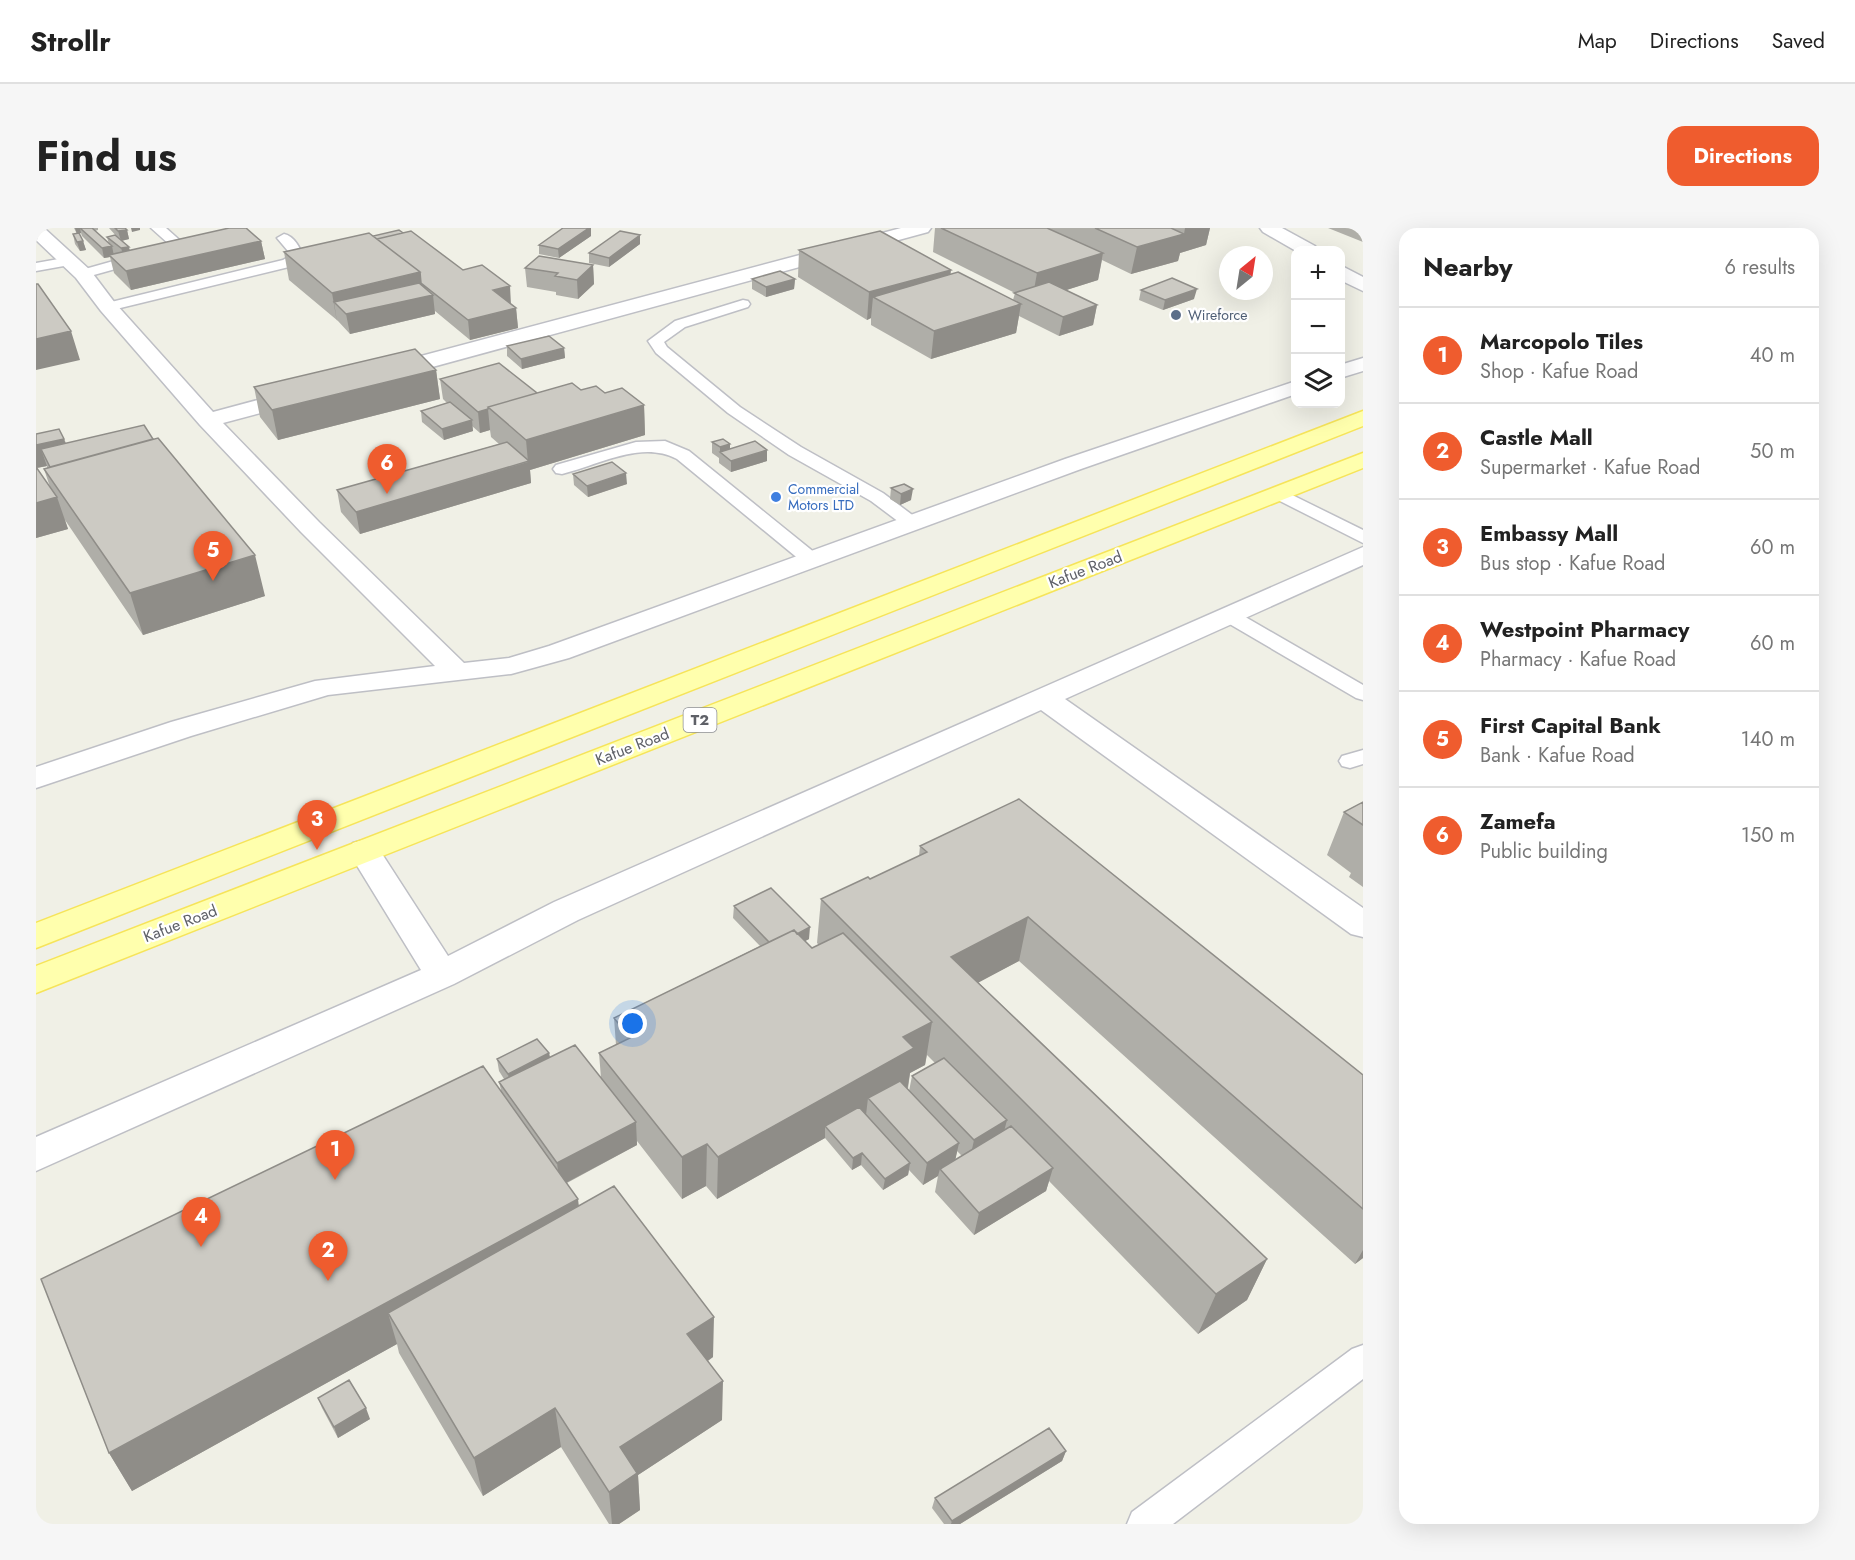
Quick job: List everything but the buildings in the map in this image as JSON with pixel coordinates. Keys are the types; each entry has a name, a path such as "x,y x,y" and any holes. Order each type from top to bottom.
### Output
{"main road":[{"name":"T2","path":"36,936 1363,418"},
{"name":"Kafue Road","path":"36,980 1363,460"}],"street":[{"path":"363,379 922,228"},
{"path":"1269,228 1301,246"},
{"path":"36,230 76,267 108,307 208,420 310,527 458,673"},
{"path":"1345,274 1363,285"},
{"path":"1345,371 1363,364"},
{"path":"36,778 181,729 325,687 511,666 559,652 736,586 813,561 1073,465 1291,389"},
{"path":"208,420 318,391"},
{"path":"36,1155 442,975 566,911 1363,555"},
{"path":"1042,697 1363,925"},
{"path":"364,851 442,975"}],"lane":[{"path":"36,267 76,267 175,248 177,244 158,228"},
{"path":"108,307 288,263 295,258 295,251 284,237"},
{"path":"742,304 680,324 656,341 661,350 734,410 795,451 877,497 913,524"},
{"path":"562,469 636,447 665,446 683,454 813,561"},
{"path":"1278,493 1363,537"},
{"path":"1228,615 1363,694"},
{"path":"1144,1524 1363,1360"}],"place":[{"name":"Wireforce","path":"1176,315"},
{"name":"Zamefa","path":"387,494"},
{"name":"Commercial Motors LTD","path":"776,497"},
{"name":"First Capital Bank","path":"213,581"},
{"name":"Embassy Mall","path":"317,850"},
{"name":"Marcopolo Tiles","path":"335,1180"},
{"name":"Westpoint Pharmacy","path":"201,1247"},
{"name":"Castle Mall","path":"328,1281"}]}
